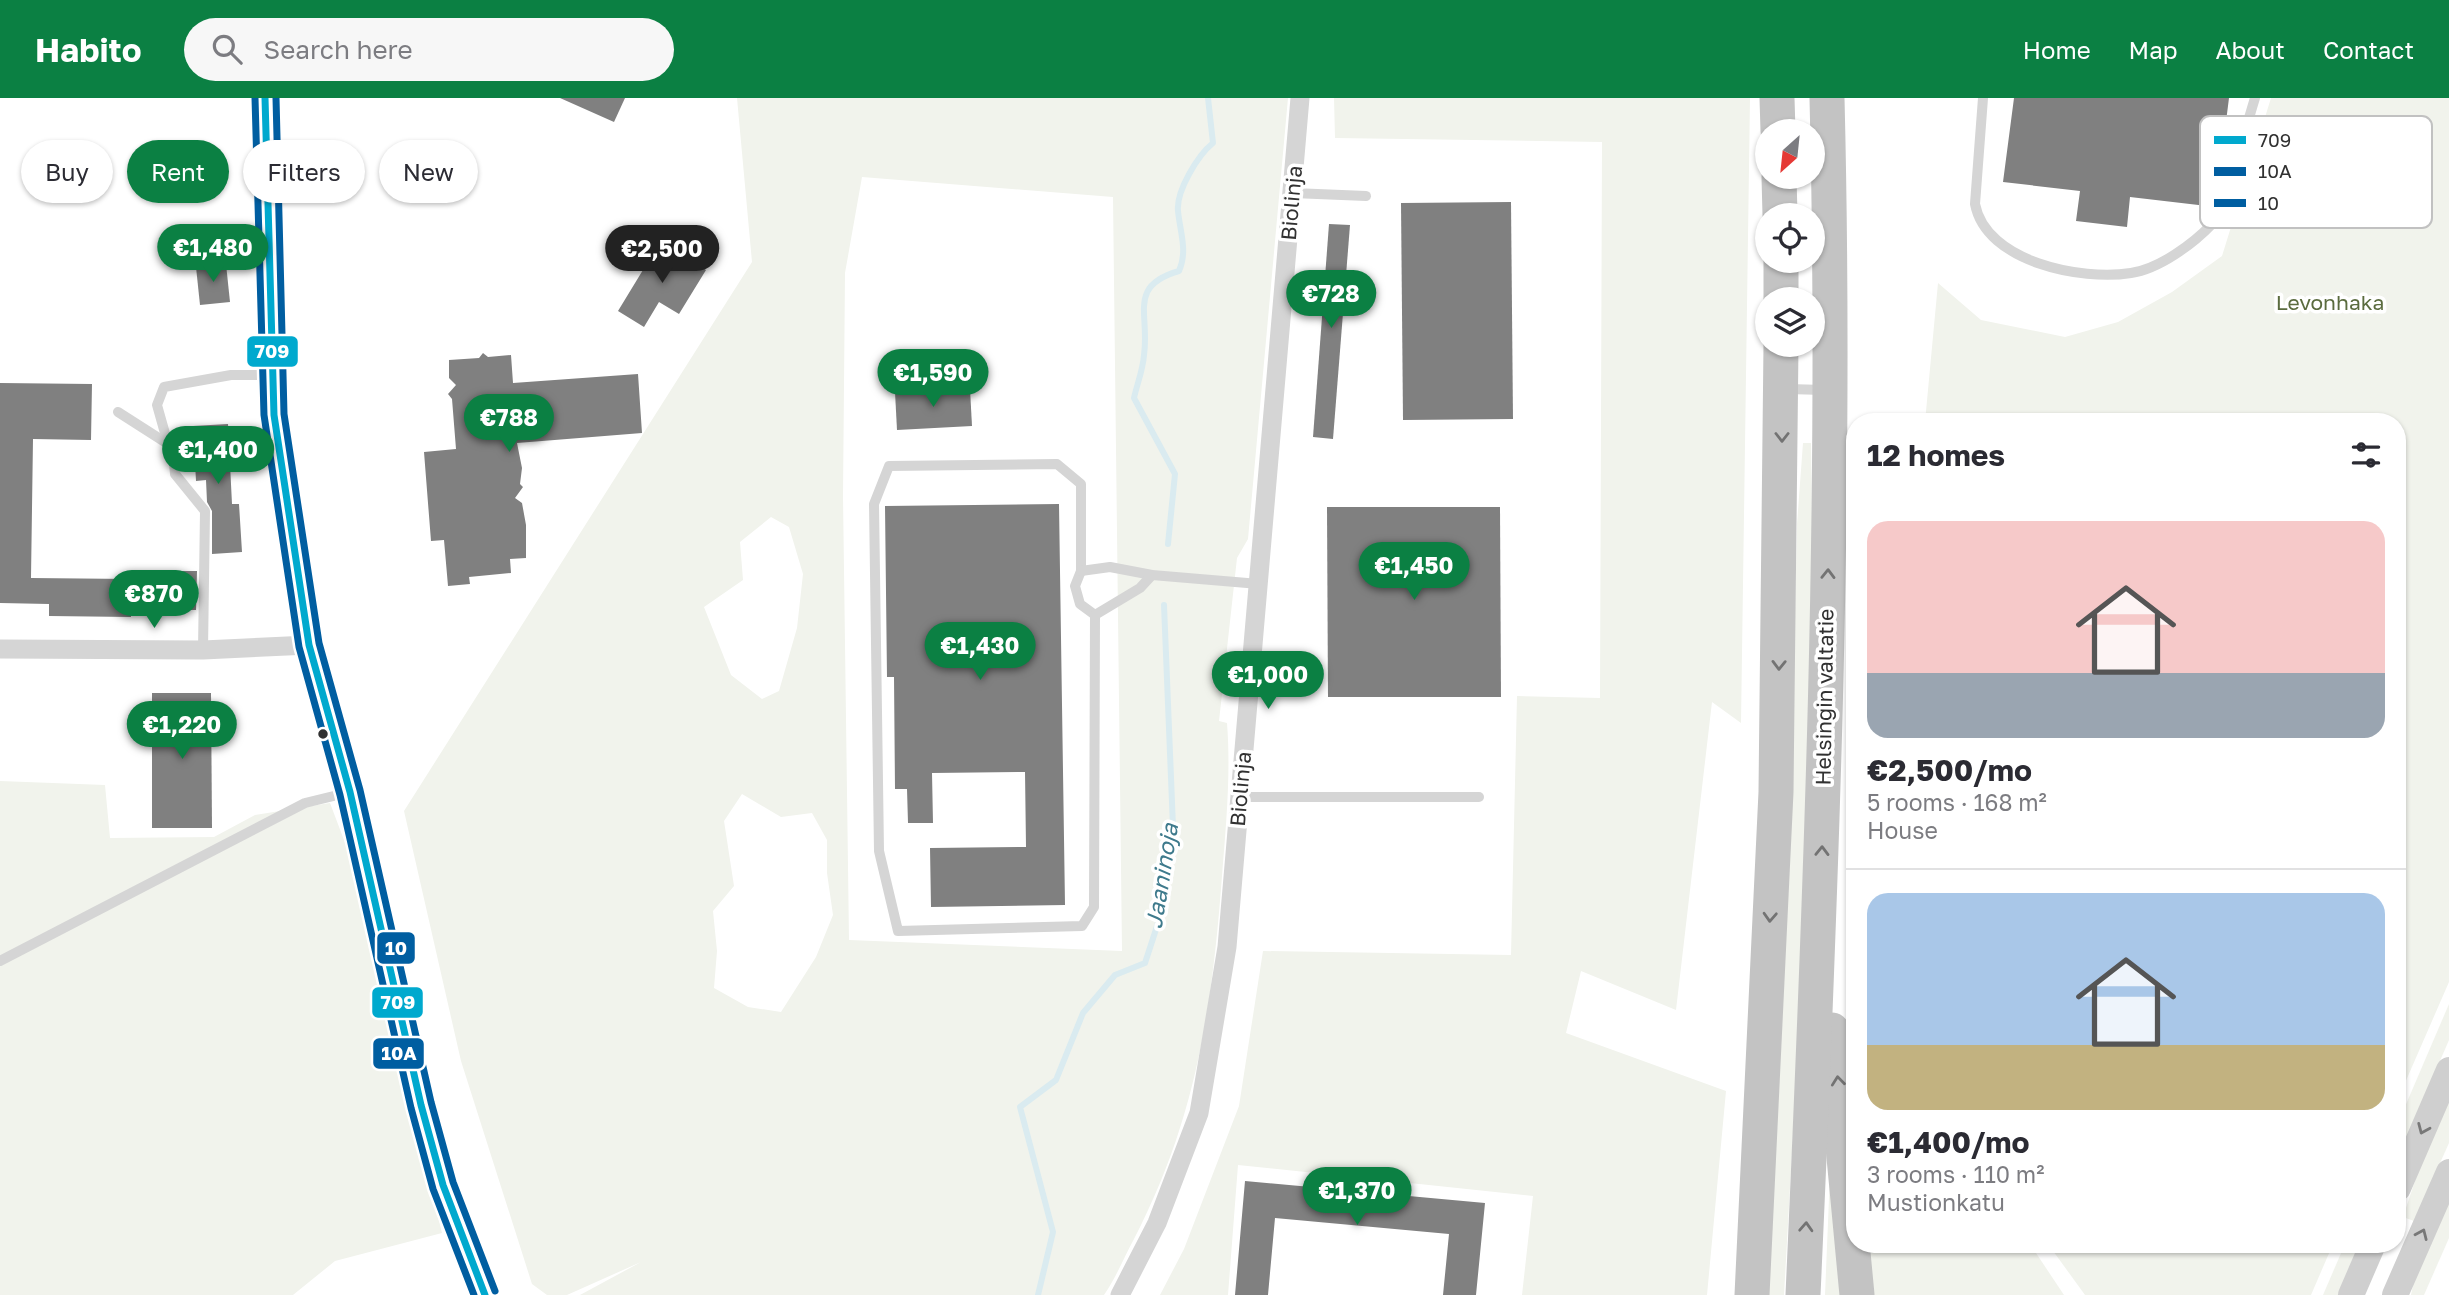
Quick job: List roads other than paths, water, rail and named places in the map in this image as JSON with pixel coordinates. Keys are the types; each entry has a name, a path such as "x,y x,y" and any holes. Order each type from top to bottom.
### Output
{"highway":[{"path":"1777,98 1778,119"},
{"name":"Helsingin valtatie","path":"1803,1295 1820,919 1832,390 1827,98"},
{"path":"1752,1295 1776,792 1781,357"},
{"path":"1820,919 1846,1151"},
{"path":"1729,1295 1760,1129"},
{"path":"1854,1253 1857,1295"}],"main road":[{"path":"2406,1169 2449,1070"},
{"path":"2395,1295 2449,1172"},
{"path":"2351,1295 2369,1253"}],"street":[{"path":"265,98 274,415 309,645 350,792 425,1119 443,1185 485,1295"},
{"name":"Biolinja","path":"1120,1295 1157,1223 1199,1113 1227,947 1300,98"},
{"path":"0,649 203,650 309,645"}],"lane":[{"path":"1983,98 1975,204 1977,216 1987,232 2007,251 2067,271 2133,273 2187,248 2207,228"},
{"path":"2249,116 2255,98"},
{"path":"1293,193 1366,196"},
{"path":"203,650 205,511 175,474 173,455 158,405 164,387 231,375 273,375"},
{"path":"1781,389 1832,390"},
{"path":"118,412 168,444"},
{"path":"1057,464 1081,484 1081,571 1075,586 1080,604 1096,615 1094,907 1083,926 898,931 879,851 874,504 889,466 1057,464"},
{"path":"1081,571 1110,567 1152,575 1259,584"},
{"path":"1096,615 1140,588 1152,575"},
{"path":"0,961 305,803 350,792"},
{"path":"1240,797 1479,797"}],"waterway":[{"name":"Jaaninoja","path":"1168,544 1175,474 1134,398 1143,361 1144,303 1147,293 1152,285 1163,277 1179,271 1183,249 1178,203 1184,184 1195,165 1213,143 1208,98"},
{"name":"Jaaninoja","path":"1038,1295 1053,1232 1020,1107 1056,1080 1083,1013 1115,975 1145,963 1161,914 1173,827 1164,605"}],"park label":[{"name":"Levonhaka","path":"2330,303"}]}
